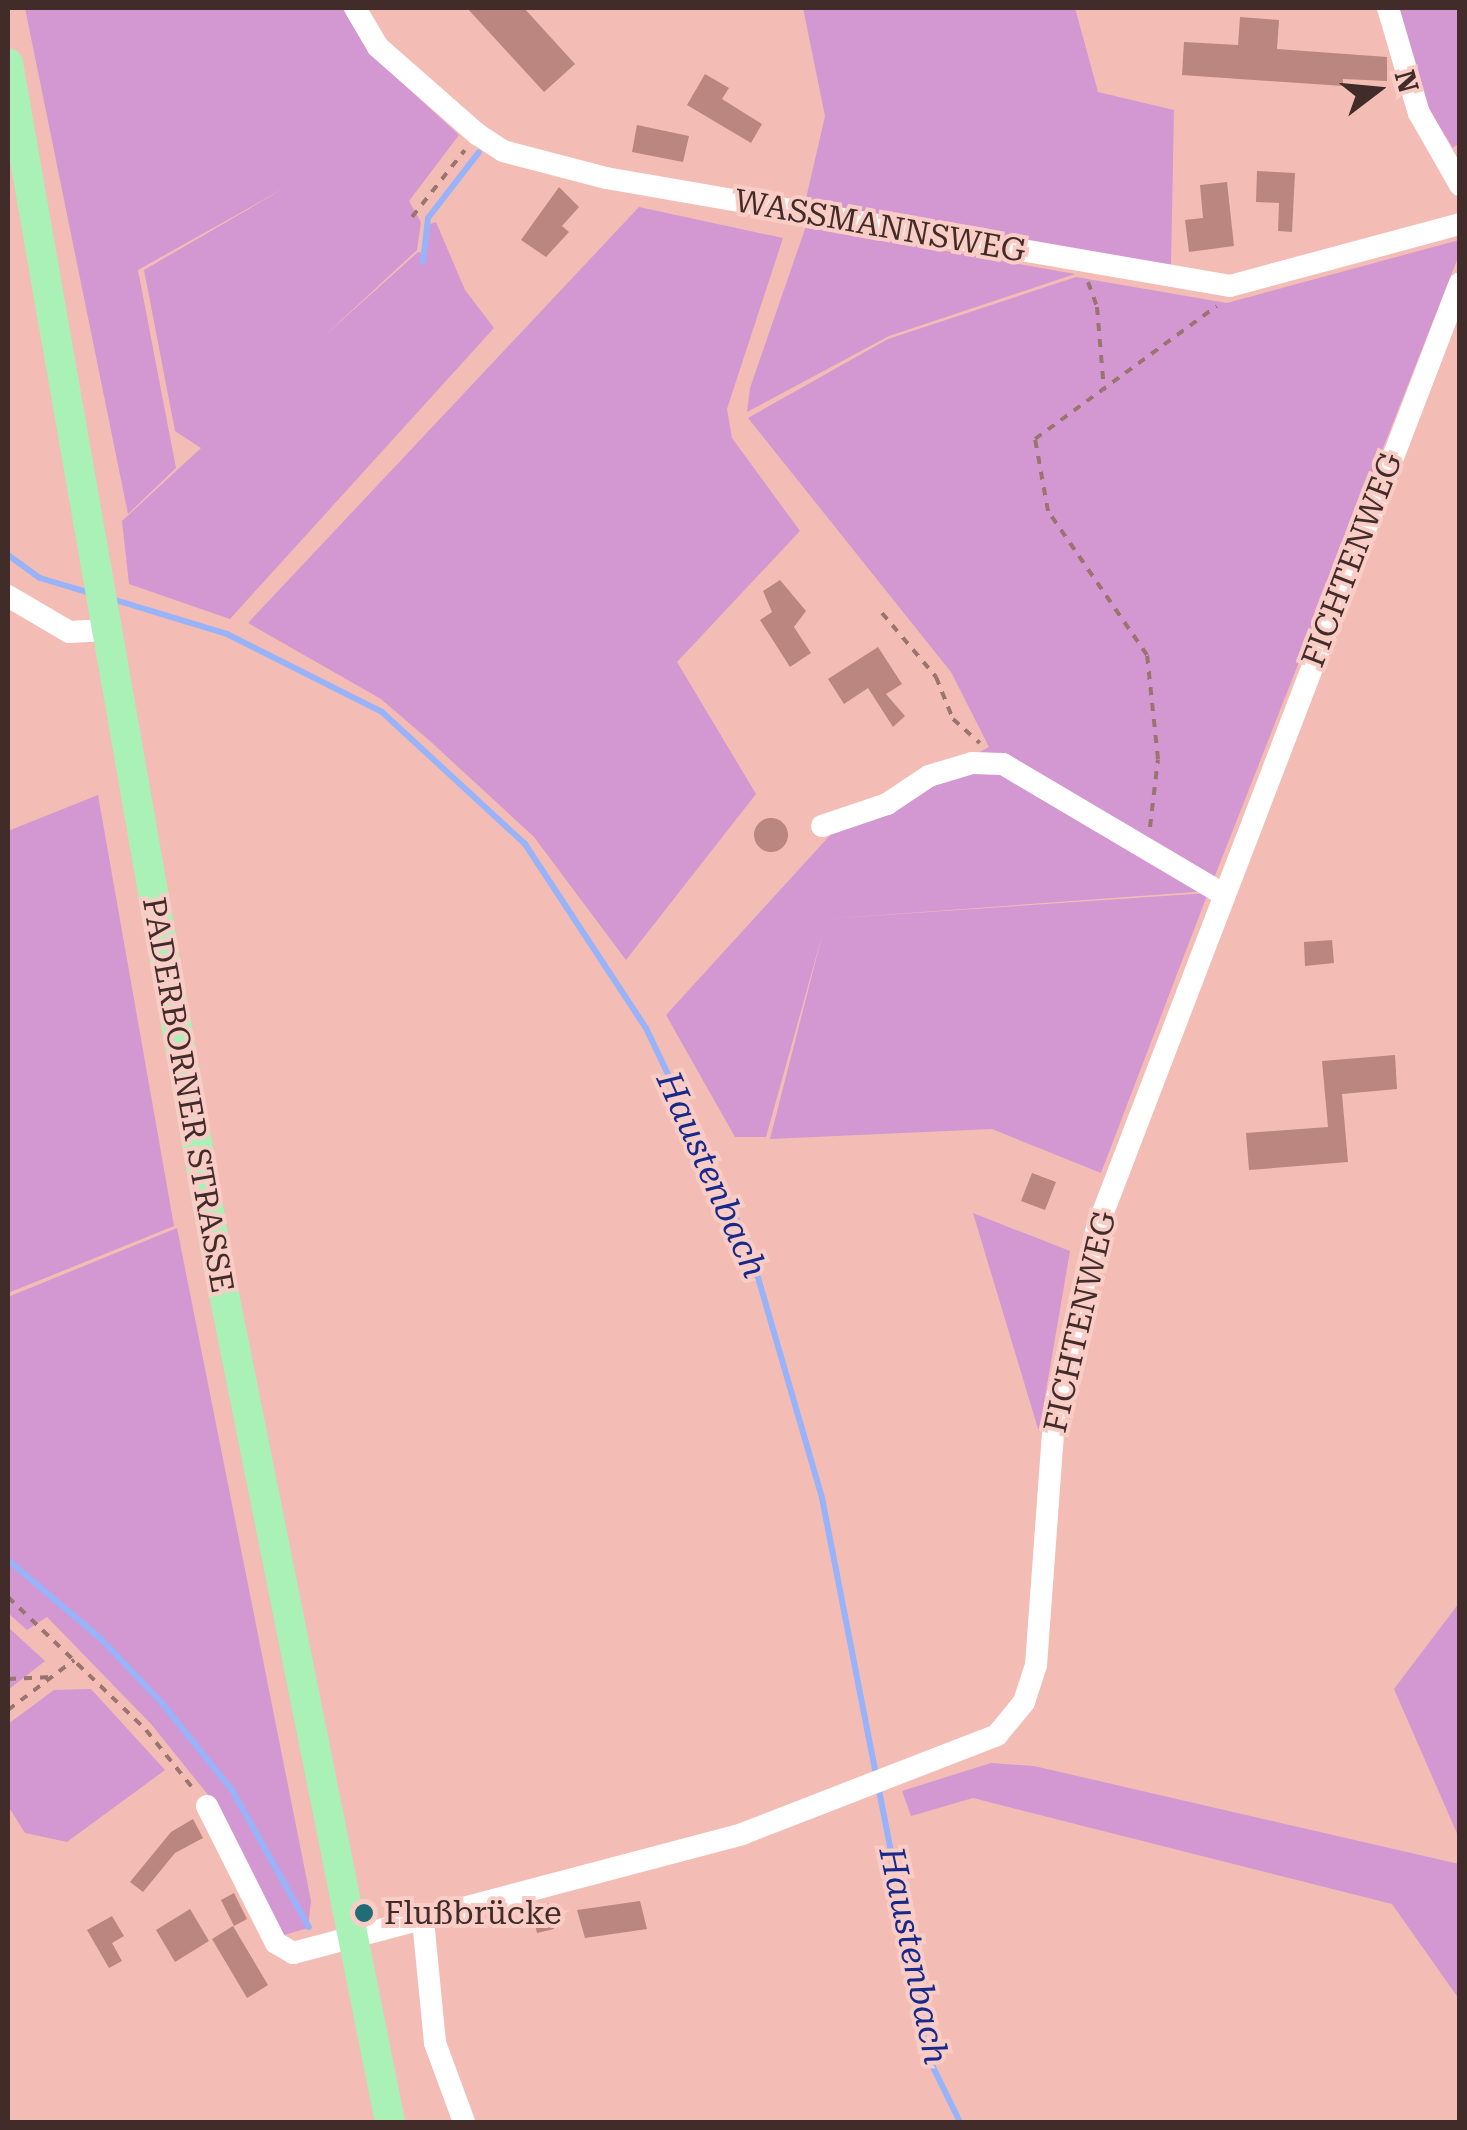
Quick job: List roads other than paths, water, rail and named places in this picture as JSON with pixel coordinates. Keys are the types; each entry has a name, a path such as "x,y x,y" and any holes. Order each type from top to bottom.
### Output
{"main road":[{"name":"PADERBORNER STRASSE","path":"8,63 219,1269 390,2122"}],"street":[{"name":"WASSMANNSWEG","path":"355,8 378,47 477,134 503,151 606,178 1230,286 1460,224"},
{"path":"1388,8 1418,113 1460,185"},
{"name":"FICHTENWEG","path":"207,1806 276,1943 292,1952 351,1940 742,1834 996,1734 1024,1702 1036,1665 1055,1407 1097,1228 1460,283"},
{"path":"8,596 69,632 106,626"},
{"path":"822,826 888,804 930,776 972,763 1004,764 1223,894"},
{"path":"424,1920 435,2043 464,2122"}],"waterway":[{"path":"423,262 428,218 479,152"},
{"name":"Haustenbach","path":"8,555 40,578 90,593"},
{"name":"Haustenbach","path":"112,599 227,634 382,712 525,844 646,1028 748,1243 822,1498 933,2067 960,2122"},
{"path":"8,1560 101,1639 162,1703 232,1790 309,1927"}],"place":[{"name":"Flußbrücke","path":"364,1913"}]}
